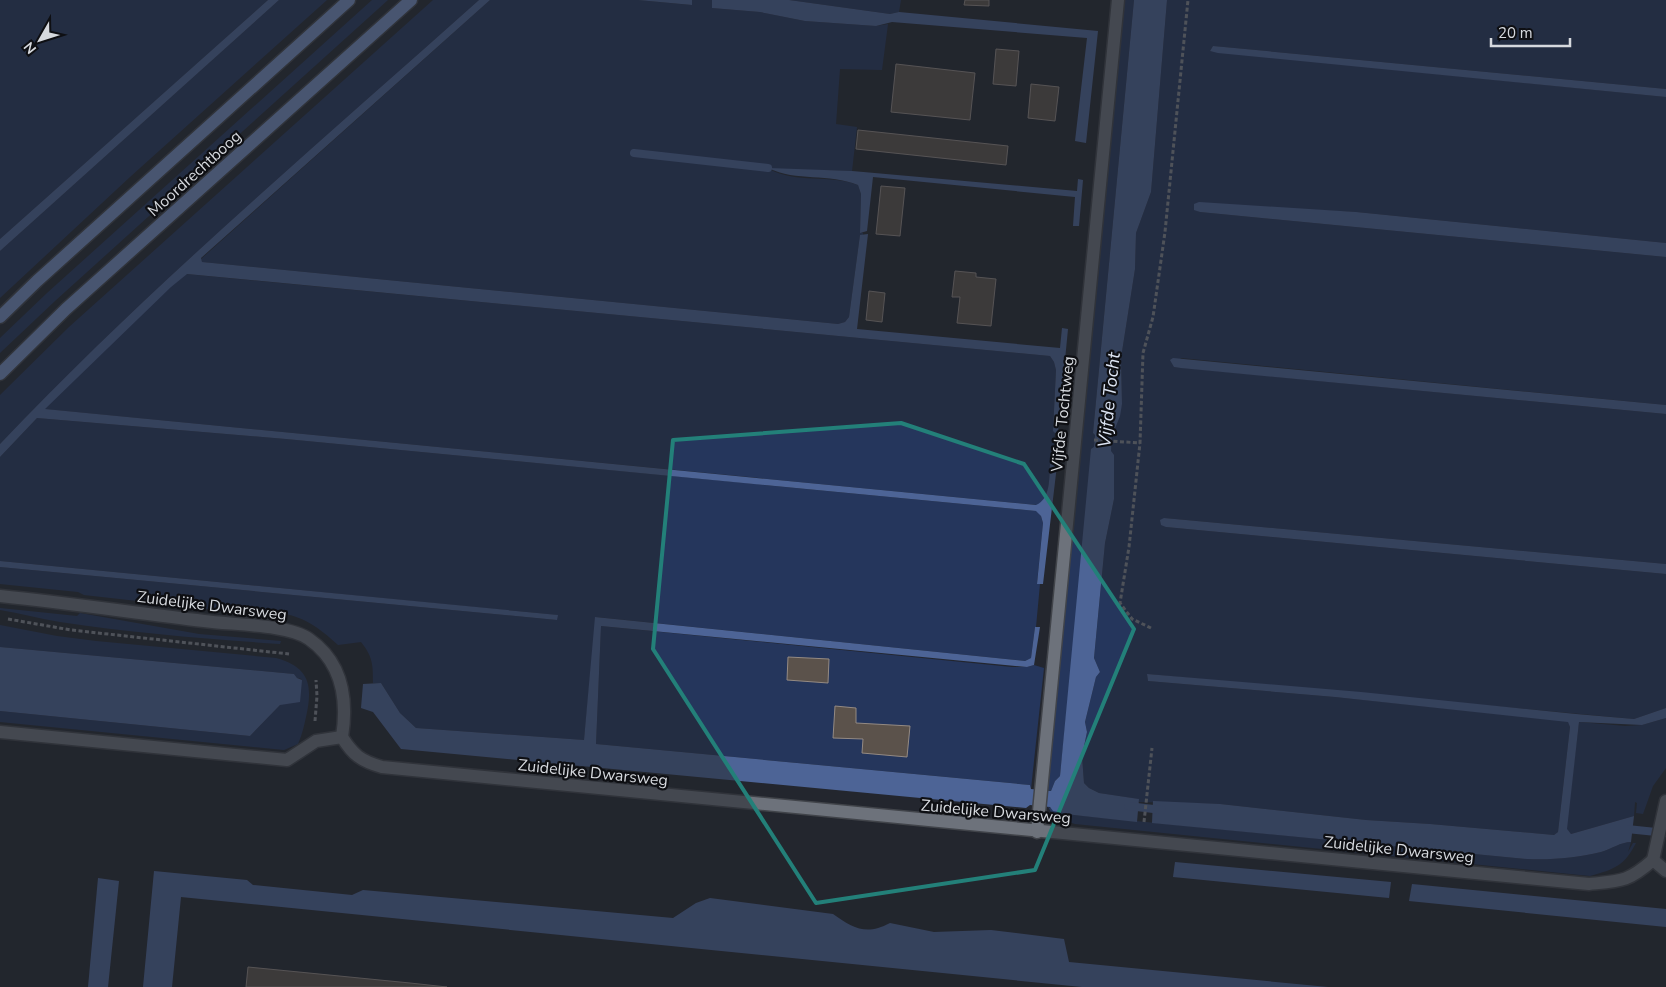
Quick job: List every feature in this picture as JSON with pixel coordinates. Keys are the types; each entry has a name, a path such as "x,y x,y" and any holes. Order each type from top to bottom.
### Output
{"main road":[{"name":"Moordrechtboog","path":"0,317 37,281 350,0"},
{"name":"Moordrechtboog","path":"0,374 66,309 411,0"}],"street":[{"name":"Vijfde Tochtweg","path":"1037,832 1118,0"},
{"name":"Zuidelijke Dwarsweg","path":"0,596 274,628 307,637 322,649 333,664 339,679 345,705 342,737 354,754 367,763 382,767 1037,832 1142,840 1589,884 1621,881 1639,872 1653,860"},
{"path":"0,732 287,760 316,741 342,737"},
{"path":"1666,801 1653,860 1666,872"}],"path":[{"path":"1152,628 1132,619 1120,603 1130,547 1140,443 1143,353 1153,317 1165,232 1188,0"},
{"path":"1088,440 1140,443"},
{"path":"0,617 71,630 292,654"},
{"path":"313,673 317,696 315,716 316,741"},
{"path":"1144,822 1152,748"}],"highlighted area":[{"path":"901,423 1024,464 1134,629 1035,870 816,903 653,649 673,440"}],"shaded area":[{"path":"0,0 268,0 0,239"},
{"path":"279,0 327,0 130,177 0,298 0,251"},
{"path":"372,0 388,0 0,353 0,338 47,293"},
{"path":"433,0 479,0 175,272 115,328 0,444 0,395 69,327"},
{"path":"490,0 638,0 691,5 692,0 712,0 712,8 760,12 805,21 876,26 888,24 882,70 840,69 836,124 857,127 852,171 769,169 779,174 790,176 836,180 858,185 861,194 860,232 863,235 860,235 849,317 845,322 838,324 202,262 201,259"},
{"path":"789,0 901,0 899,12 890,14"},
{"path":"1123,0 1134,0 1093,433 1095,435 1094,447 1060,776 1055,781 1051,791 1048,790"},
{"path":"1167,0 1666,0 1666,89 1213,46 1210,51 1666,97 1666,243 1356,212 1195,204 1194,209 1200,212 1666,257 1666,405 1181,358 1174,367 1666,414 1666,564 1164,518 1166,527 1666,574 1666,708 1634,719 1147,674 1148,681 1335,697 1568,721 1570,727 1558,832 1554,835 1366,820 1220,804 1139,802 1138,799 1099,793 1084,783 1082,756 1087,732 1085,722 1096,677 1100,672 1094,658 1105,543 1114,499 1112,436 1122,404 1121,358 1135,269 1136,233 1151,192"},
{"path":"186,274 1050,356 1056,370 1053,430 1055,433 1047,493 1042,502 1037,505 44,409 171,286"},
{"path":"37,418 286,439 1037,511 1043,523 1037,583 1040,584 1031,658 1025,661 596,617 584,740 416,728 400,713 381,683 373,683 372,661 361,642 338,645 314,626 293,616 281,613 239,609 235,612 0,584 0,567 557,620 557,615 0,561 0,457"},
{"path":"0,608 77,616 80,613 199,634 281,641 280,644 115,629 52,621 0,610"},
{"path":"0,625 57,636 276,658 287,662 302,672 309,687 304,727 298,744 284,750 0,722 0,711 250,736 302,679 297,678 294,674 0,647"},
{"path":"601,626 1012,667 1034,665 1044,668 1031,789 1030,785 596,744"},
{"path":"1666,718 1666,768 1653,786 1643,814 1636,813 1637,803 1635,802 1634,816 1571,834 1566,829 1579,722 1625,726 1642,725"},
{"path":"1048,807 1074,815 1527,859 1555,859 1582,856 1631,842 1628,852 1633,843 1636,843 1632,851 1618,866 1590,876 1075,824 1054,817"}],"water":[{"path":"268,0 279,0 0,251 0,239"},
{"path":"479,0 490,0 201,258 202,262 838,324 845,322 849,317 860,235 868,234 857,329 1060,348 1062,328 1068,329 1058,432 1055,433 1053,431 1056,370 1050,356 187,274 171,287 45,409 1036,505 1041,502 1047,493 1050,464 1057,465 1043,584 1037,584 1043,523 1041,516 1036,511 286,439 37,418 0,457 0,444 115,328 235,217"},
{"path":"638,0 692,0 692,5"},
{"path":"712,0 789,0 890,14 899,12 1098,31 1086,143 1075,141 1087,38 892,22 876,26 805,21 760,12 712,8"},
{"name":"Vijfde Tocht","path":"1134,0 1167,0 1151,192 1136,233 1135,269 1121,358 1122,404 1120,416 1112,436 1114,499 1105,543 1094,658 1100,672 1096,677 1085,722 1087,732 1082,756 1084,783 1089,788 1099,793 1139,799 1137,822 1074,815 1053,811 1050,807 1030,805 1026,808 401,749 373,712 361,708 363,684 381,683 400,713 416,728 584,740 595,617 1025,661 1031,658 1035,627 1040,627 1034,665 1027,667 601,626 596,744 1030,785 1031,789 1051,791 1055,781 1060,776 1091,449 1094,447 1095,435 1093,433"},
{"path":"1213,46 1666,89 1666,97 1218,53 1210,51"},
{"path":"768,168 852,171 1077,191 1078,179 1083,180 1079,226 1073,226 1075,197 873,177 867,231 860,233 861,194 858,185 836,179 790,175"},
{"path":"1199,202 1356,212 1666,243 1666,257 1200,212 1194,210 1194,204"},
{"path":"1173,358 1666,405 1666,414 1181,368 1174,367 1170,360"},
{"path":"1164,518 1666,564 1666,574 1166,527 1161,525 1160,520"},
{"path":"0,561 558,615 557,620 0,567"},
{"path":"0,647 294,674 302,680 300,702 280,705 250,736 0,711"},
{"path":"1147,674 1361,692 1634,719 1666,708 1666,718 1642,725 1579,722 1567,829 1571,834 1634,816 1631,842 1582,856 1555,859 1527,859 1152,823 1153,801 1220,804 1366,820 1554,835 1558,832 1570,727 1568,722 1335,697 1148,681"},
{"path":"1175,862 1391,882 1389,898 1173,877"},
{"path":"154,871 247,880 253,885 352,895 363,890 673,918 696,903 710,898 833,914 853,926 867,930 890,923 934,932 991,930 1064,939 1069,962 1328,987 1082,987 181,897 172,987 143,987"},
{"path":"98,878 119,881 108,987 88,987"},
{"path":"1412,884 1666,909 1666,927 1409,901"}],"building":[{"path":"965,0 989,0 989,6 964,5"},
{"path":"996,49 1019,51 1016,86 993,84"},
{"path":"896,64 975,73 970,120 891,112"},
{"path":"1031,84 1059,87 1055,121 1028,118"},
{"path":"858,130 1008,146 1006,165 856,149"},
{"path":"881,186 905,188 900,236 876,234"},
{"path":"955,271 976,273 976,277 996,279 991,326 957,323 960,297 952,297"},
{"path":"869,291 885,293 882,322 866,320"},
{"path":"788,657 829,659 828,683 787,680"},
{"path":"835,706 856,708 856,723 910,726 907,757 862,753 863,739 833,738"},
{"path":"248,967 410,983 447,987 246,987"}],"waterway":[{"path":"634,153 768,168"},
{"path":"1128,806 1162,810"},
{"path":"1623,830 1666,833"}]}
